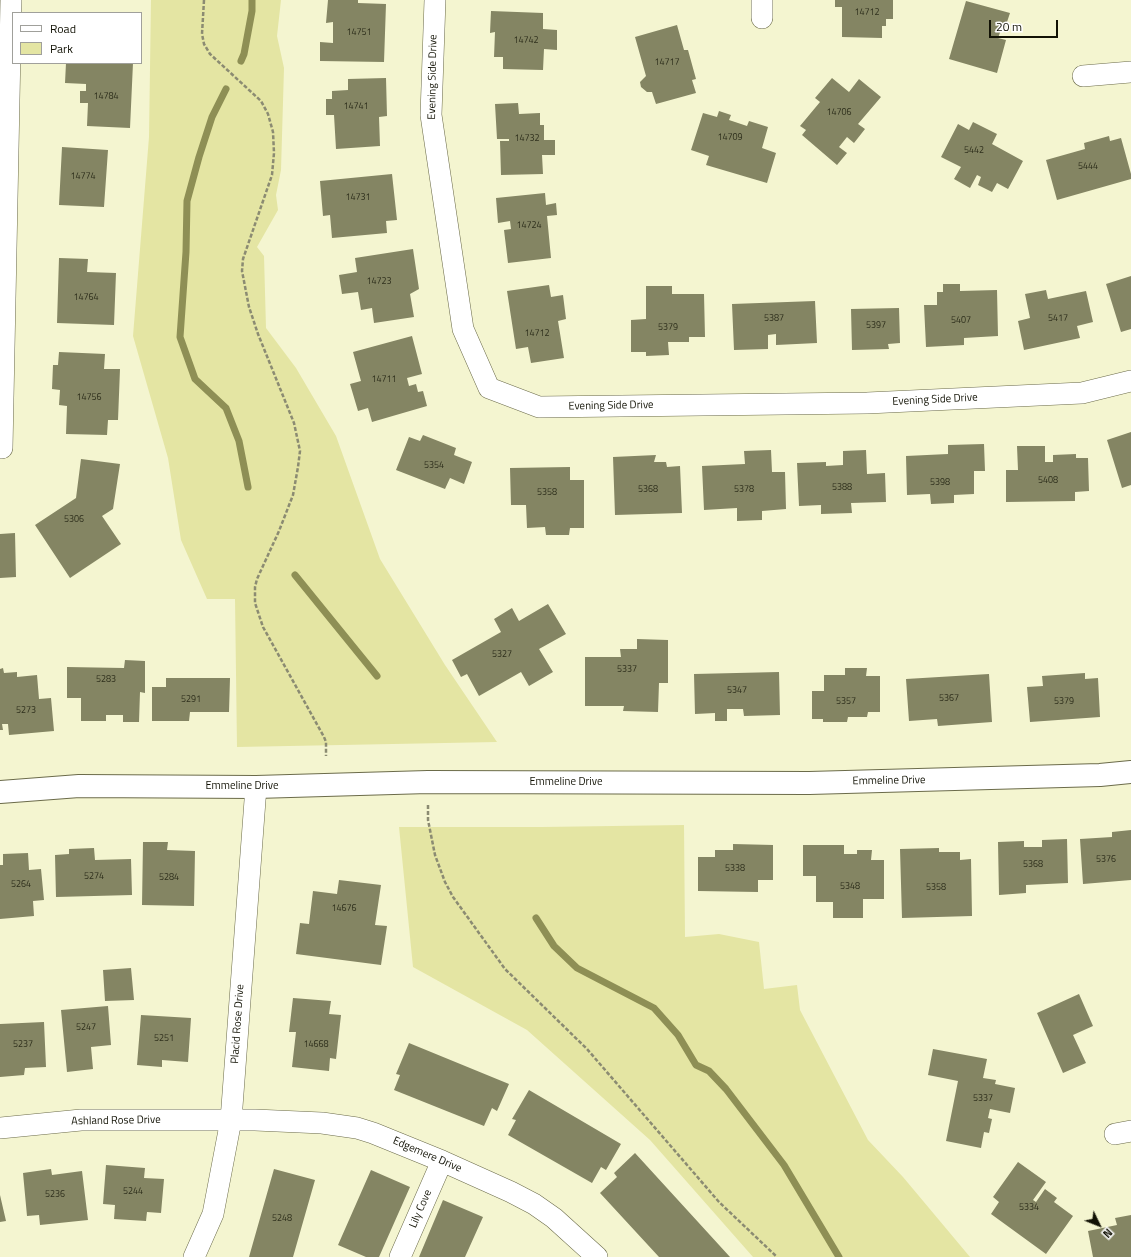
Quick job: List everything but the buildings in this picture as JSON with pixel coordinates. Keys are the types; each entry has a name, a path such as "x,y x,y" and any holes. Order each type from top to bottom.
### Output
{"street":[{"path":"1,448 11,0"},
{"name":"Evening Side Drive","path":"435,0 431,115 463,329 489,388 539,407 570,407 883,403 1082,393 1131,381"},
{"path":"1083,76 1131,72"},
{"name":"Emmeline Drive","path":"0,792 80,786 256,787 428,782 817,782 1100,775 1131,772"},
{"name":"Placid Rose Drive","path":"194,1257 213,1214 231,1120 256,787"},
{"name":"Ashland Rose Drive","path":"0,1128 81,1120 231,1120"},
{"name":"Edgemere Drive","path":"231,1120 322,1123 351,1127 374,1133 442,1161 534,1204 554,1218 597,1257"},
{"name":"Lily Cove","path":"400,1257 442,1161"}],"path":[{"path":"204,0 202,34 204,44 210,54 261,101 268,114 273,132 274,152 272,174 243,259 242,271 248,307 294,423 300,451 293,495 279,531 257,579 255,587 255,603 263,627 324,737 326,742 326,756"},
{"path":"430,827 439,867 445,882 453,896 505,969 587,1049 719,1202 777,1257"}],"green space":[{"path":"151,0 281,0 277,36 284,68 281,170 276,195 278,210 257,247 264,256 266,328 296,368 336,436 380,559 445,665 497,742 237,747 235,599 207,599 181,540 168,458 133,336 149,137"},
{"path":"684,825 685,937 719,934 759,942 764,989 797,985 800,1010 868,1140 903,1177 970,1257 753,1257 650,1140 527,1030 413,967 399,827"}],"waterway":[{"path":"241,61 244,54 252,11 252,0"},
{"path":"226,89 212,117 187,201 186,252 180,337 195,379 226,408 239,441 248,487"},
{"path":"295,575 377,676"},
{"path":"536,918 554,946 577,968 654,1008 678,1035 696,1065 709,1071 726,1089 784,1165 839,1257"}]}
